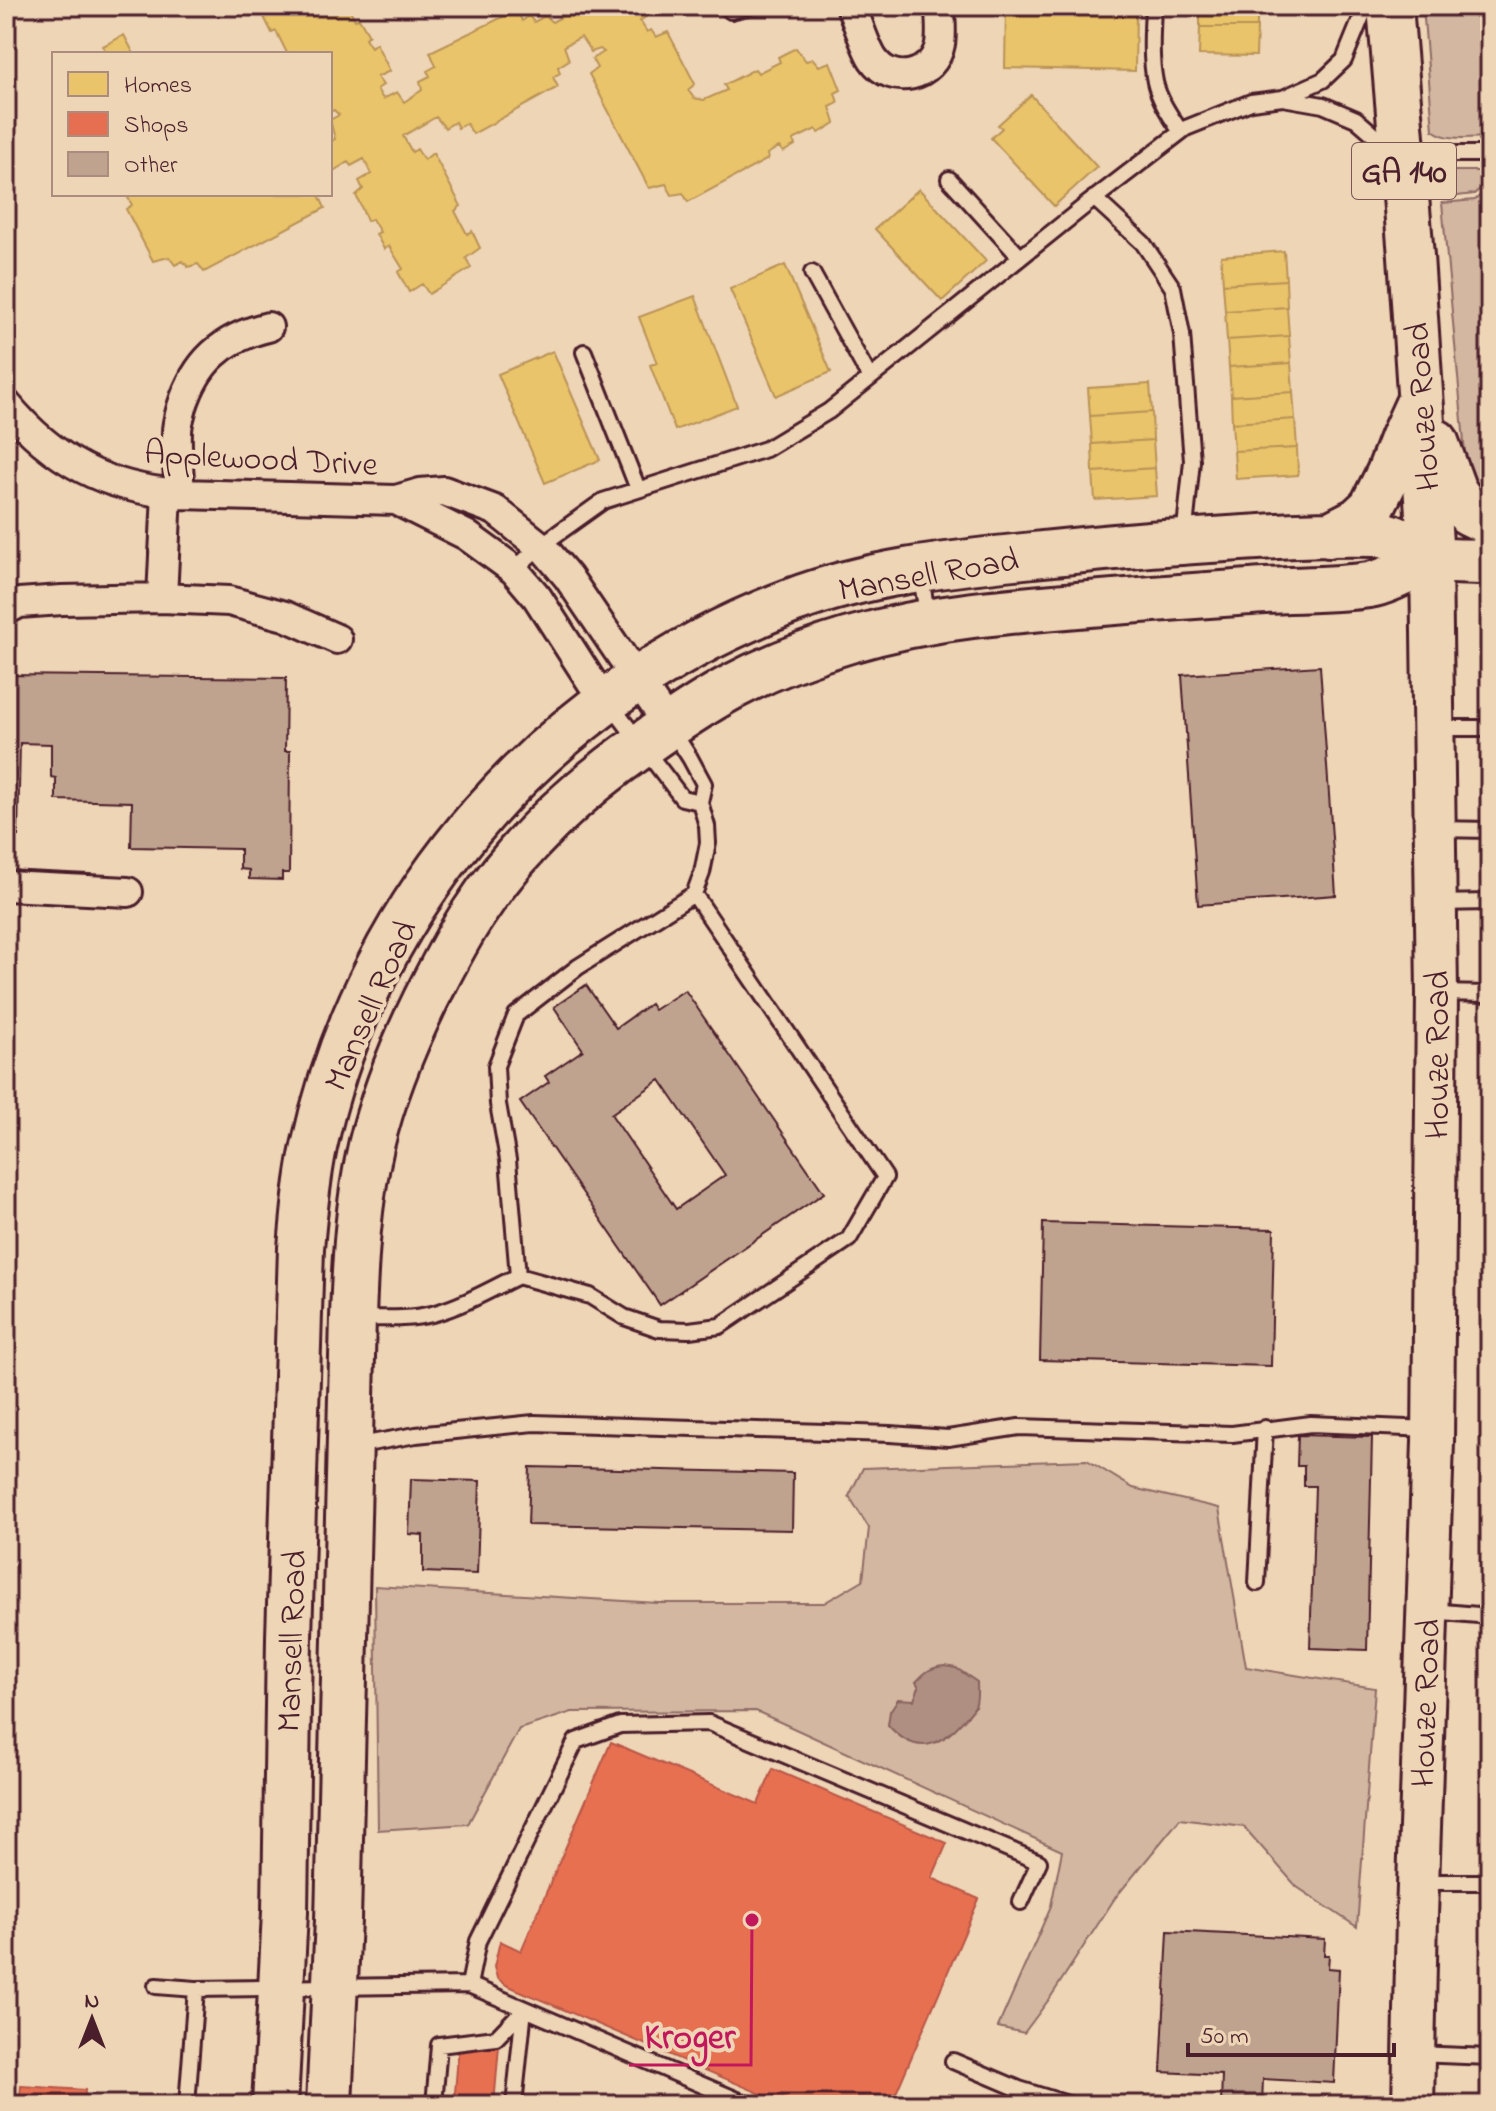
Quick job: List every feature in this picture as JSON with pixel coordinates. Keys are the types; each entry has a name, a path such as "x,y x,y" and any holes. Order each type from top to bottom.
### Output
{"main road":[{"name":"Houze Road","path":"1390,6 1431,559"},
{"path":"1421,398 1454,491 1469,513 1490,523"},
{"path":"1329,535 1358,520 1372,507 1421,398"},
{"name":"Mansell Road","path":"275,2105 285,1912 301,1248 306,1198 314,1147 346,1040 361,1005 380,963 407,916 464,835 548,746 622,689 687,647 793,601 869,578 919,567 1105,547 1329,535 1384,534 1431,559 1490,562"},
{"name":"Mansell Road","path":"329,2105 353,1317 362,1194 371,1145 403,1047 449,952 503,872 570,800 606,769 688,712 732,687 827,647 970,615 1373,585 1431,559"},
{"path":"361,1005 411,1029"}],"street":[{"path":"851,6 873,60 890,74 911,76 930,66 940,45 940,6"},
{"path":"162,598 174,494 176,428 189,386 203,365 225,344 245,332 268,327"},
{"name":"Applewood Drive","path":"6,404 24,427 48,448 81,469 110,481 149,491 396,500 420,493 444,491 495,510 540,546 568,577 622,689 655,735"},
{"name":"Applewood Drive","path":"396,500 466,535 514,570 537,597 591,681 622,689"},
{"name":"Houze Road","path":"1413,2105 1433,1429 1437,993 1431,559"},
{"path":"6,610 19,603 62,600 162,598 229,601 285,616 337,639"},
{"path":"6,886 128,892"}],"lane":[{"path":"725,6 731,11 750,6"},
{"path":"1153,6 1152,46 1156,84 1168,113 1181,132"},
{"path":"1283,98 1323,80 1344,60 1366,6"},
{"path":"514,570 540,546 603,501 766,449 829,411 1186,128 1251,102 1283,98 1323,105 1356,119 1386,145 1403,154 1490,154"},
{"path":"949,179 1020,257"},
{"path":"1094,198 1143,243 1173,288 1182,334 1192,461 1184,542"},
{"path":"812,273 870,378"},
{"path":"584,352 638,489"},
{"path":"919,567 929,622"},
{"path":"518,1276 496,1066 516,1015 578,967 694,894 708,843 700,802 704,784 690,758 655,735 622,689"},
{"path":"1434,728 1490,728"},
{"path":"655,735 663,776 682,798 700,802"},
{"path":"1435,829 1490,830"},
{"path":"353,1317 392,1318 431,1314 457,1306 518,1276 590,1296 624,1317 659,1329 689,1330 720,1326 849,1239 885,1177 694,894"},
{"path":"1436,903 1490,902"},
{"path":"1437,993 1490,994"},
{"path":"350,1447 416,1435 534,1423 948,1438 1019,1427 1232,1434 1311,1424 1433,1429"},
{"path":"1257,1583 1265,1428"},
{"path":"1428,1611 1490,1616"},
{"path":"469,1985 478,1941 576,1741 620,1725 709,1723 1039,1862 1021,1902"},
{"path":"1418,1882 1490,1882"},
{"path":"156,1986 196,1989 469,1985 749,2105"},
{"path":"187,2105 196,1989"},
{"path":"434,2105 439,2045 496,2038 524,2009"},
{"path":"514,2105 524,2009"},
{"path":"1414,2053 1490,2057"},
{"path":"953,2061 1019,2089 1071,2105"}],"shaded area":[{"path":"1423,6 1490,6 1490,137 1453,137 1433,130"},
{"path":"1448,171 1490,171 1490,181 1474,194 1441,198 1438,176"},
{"path":"1490,187 1490,247 1482,248 1490,327 1490,503 1467,475 1442,203 1475,200"},
{"path":"1087,1460 1133,1488 1219,1508 1246,1667 1375,1688 1357,1927 1297,1887 1244,1827 1180,1819 1115,1898 1024,2033 998,2027 1051,1906 1062,1851 756,1711 572,1712 519,1729 468,1824 378,1830 375,1586 658,1603 824,1603 863,1580 869,1528 849,1496 863,1468"},
{"path":"945,1666 956,1668 977,1682 975,1707 940,1740 932,1744 914,1744 888,1725 890,1711 898,1699 914,1700 919,1687 916,1682 925,1673"}],"building: Homes":[{"path":"276,6 348,6 355,20 359,18 369,35 365,38 371,47 376,43 390,71 377,77 383,85 377,89 383,99 397,92 404,102 422,90 420,81 430,76 427,71 436,66 430,52 517,10 522,21 529,16 534,22 545,16 552,22 569,13 567,9 572,6 653,6 654,11 640,21 647,32 651,30 656,37 668,32 695,84 688,90 694,98 704,100 727,90 724,85 755,69 758,73 780,62 778,57 796,48 806,61 813,59 819,66 830,62 841,90 835,93 838,103 830,107 835,123 819,133 816,129 793,140 795,145 783,152 779,147 767,154 768,159 688,202 683,193 672,195 666,184 649,188 589,74 597,68 592,59 604,52 600,49 591,52 581,37 564,46 569,60 558,67 560,73 553,77 558,87 473,134 466,123 458,128 455,122 445,128 436,117 403,136 412,152 417,149 424,160 433,153 461,206 455,211 467,234 472,231 480,248 466,258 471,268 429,294 422,284 409,292 398,272 403,269 389,246 384,249 376,234 380,232 372,219 367,221 356,195 363,189 359,181 371,174 364,159 351,166 348,162 332,172 332,141 335,139 332,119 339,115 332,111 332,52 286,52 276,31 272,33 264,17 277,10"},
{"path":"1200,6 1257,6 1257,27 1200,27"},
{"path":"1006,9 1136,12 1135,71 1005,68"},
{"path":"1200,27 1257,27 1256,56 1199,55"},
{"path":"124,35 133,52 106,52 103,46"},
{"path":"1031,95 1097,167 1054,206 991,138 1002,128 998,125"},
{"path":"919,189 986,261 942,301 875,229"},
{"path":"127,196 319,196 325,208 204,272 198,264 188,267 183,261 175,265 169,257 153,261 126,209 132,205"},
{"path":"1284,251 1286,280 1223,284 1221,256"},
{"path":"785,265 831,372 776,396 730,289"},
{"path":"1286,280 1287,307 1225,311 1223,284"},
{"path":"695,296 737,406 675,430 650,365 657,363 639,317"},
{"path":"1287,307 1289,336 1227,340 1225,311"},
{"path":"1289,336 1291,363 1229,367 1227,340"},
{"path":"553,351 600,460 545,483 498,374"},
{"path":"1291,363 1293,392 1231,396 1229,367"},
{"path":"1150,384 1152,412 1090,416 1088,388"},
{"path":"1293,392 1295,419 1232,423 1231,396"},
{"path":"1152,412 1153,440 1092,444 1090,416"},
{"path":"1295,419 1297,448 1234,451 1232,423"},
{"path":"1153,440 1155,468 1093,472 1092,444"},
{"path":"1297,448 1298,475 1236,479 1234,451"},
{"path":"1155,468 1157,496 1095,500 1093,472"}],"building: Shops":[{"path":"611,1742 758,1804 773,1769 947,1843 932,1878 979,1899 891,2105 787,2105 506,1985 497,1978 494,1967 500,1941 521,1951"},
{"path":"459,2043 499,2046 494,2105 454,2105"},
{"path":"21,2086 85,2090 84,2105 6,2105 6,2096 20,2097"}],"building: Other":[{"path":"1320,666 1336,895 1198,905 1182,675"},
{"path":"6,675 286,678 285,751 290,751 289,873 282,873 282,880 249,879 249,870 240,869 240,849 131,847 132,802 56,800 56,778 51,777 51,744 20,743 18,836 10,836 10,845 6,845"},
{"path":"586,985 616,1028 650,1004 654,1010 685,990 824,1193 660,1305 520,1102 549,1082 545,1076 583,1050 554,1007","holes":["660,1080 725,1175 676,1209 611,1114"]},
{"path":"1043,1223 1274,1229 1271,1366 1040,1360"},
{"path":"1298,1435 1372,1437 1367,1650 1310,1648 1315,1486 1304,1486 1304,1466 1297,1466"},
{"path":"530,1467 793,1473 792,1530 528,1525"},
{"path":"411,1479 480,1481 477,1574 423,1572 423,1535 409,1534"},
{"path":"1168,1931 1325,1939 1324,1955 1329,1955 1328,1968 1339,1969 1334,2083 1263,2079 1262,2105 1221,2105 1222,2075 1161,2072"}],"place":[{"name":"Kroger","path":"752,1920"}]}
